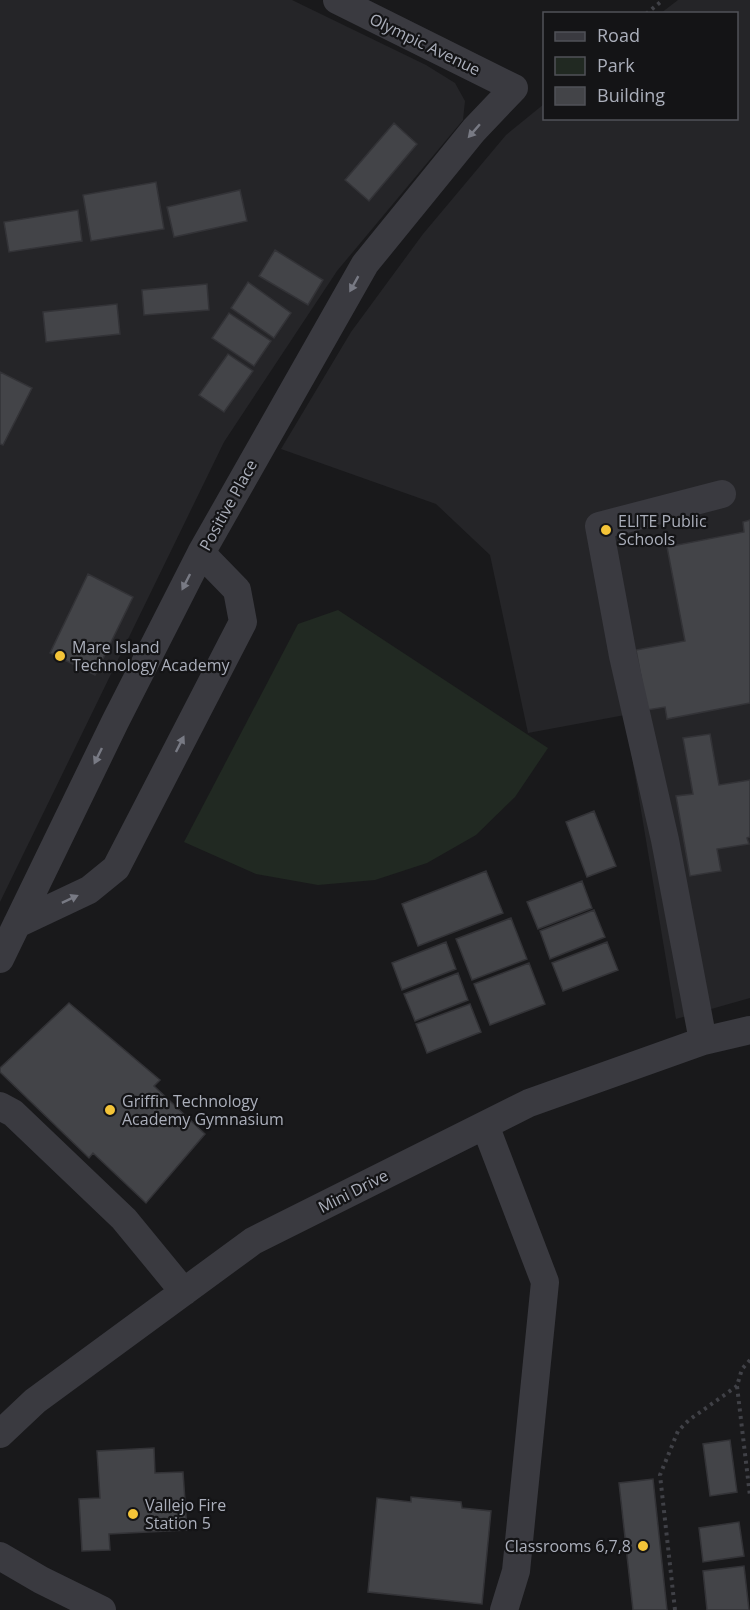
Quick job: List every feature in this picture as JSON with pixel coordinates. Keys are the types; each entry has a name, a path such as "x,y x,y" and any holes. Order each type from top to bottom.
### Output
{"street":[{"name":"Olympic Avenue","path":"337,0 514,88"},
{"name":"Positive Place","path":"0,959 115,722 201,553 364,264 474,130 514,88"},
{"path":"703,1041 665,840 623,656 599,526 722,494"},
{"path":"17,924 89,890 116,868 243,622 237,590 201,553"},
{"name":"Mini Drive","path":"0,1434 35,1401 253,1241 529,1103 703,1041 750,1030"},
{"path":"0,1106 13,1113 124,1219 184,1292"},
{"path":"485,1125 545,1282 516,1571 504,1610"},
{"path":"0,1556 41,1580 102,1610"}],"path":[{"path":"648,12 663,0"},
{"path":"750,1360 742,1369 737,1386 750,1496"},
{"path":"675,1610 660,1475 678,1431 689,1420 737,1386"}],"shaded area":[{"name":"Mare Island Technology Academy","path":"0,0 292,0 426,65 455,83 465,101 463,120 337,271 224,442 0,902"},
{"name":"ELITE Public Schools","path":"678,0 750,0 750,998 676,1019 625,715 528,733 490,555 436,504 281,449 351,332 423,234 506,135 543,105 543,120 738,120 738,12 662,12"}],"green space":[{"path":"338,610 548,748 515,797 476,835 427,863 375,880 318,885 256,874 184,842 298,624"}],"building":[{"path":"394,123 417,144 369,201 345,180"},
{"path":"156,182 164,229 91,241 83,195"},
{"path":"240,190 247,221 174,237 167,207"},
{"path":"78,210 82,241 9,252 4,222"},
{"path":"275,250 323,280 308,305 259,276"},
{"path":"248,282 291,313 274,338 231,308"},
{"path":"207,284 209,310 144,315 142,290"},
{"path":"117,304 120,334 46,342 43,312"},
{"path":"229,313 271,341 254,366 212,338"},
{"path":"228,354 253,371 224,412 199,395"},
{"path":"0,372 32,388 3,445 0,444"},
{"path":"750,520 750,703 667,719 665,707 647,710 636,650 685,641 667,547 744,532 743,522"},
{"path":"88,574 133,597 95,675 50,653"},
{"path":"710,734 719,785 750,780 750,837 747,838 749,844 717,849 721,871 690,876 676,796 693,794 683,738"},
{"path":"594,811 616,866 587,877 566,822"},
{"path":"486,871 503,913 418,946 402,904"},
{"path":"582,881 592,908 538,929 527,902"},
{"path":"594,910 605,937 550,959 540,931"},
{"path":"511,918 527,959 472,980 456,939"},
{"path":"446,942 456,969 402,990 392,963"},
{"path":"607,942 618,970 563,991 552,963"},
{"path":"529,963 545,1004 490,1025 474,984"},
{"path":"458,973 468,1000 415,1021 404,994"},
{"name":"Griffin Technology Academy Gymnasium","path":"69,1003 160,1080 154,1086 205,1134 146,1203 93,1153 89,1158 0,1072 0,1068"},
{"path":"470,1004 481,1032 427,1053 416,1024"},
{"path":"730,1440 737,1492 710,1496 703,1444"},
{"name":"Vallejo Fire Station 5","path":"154,1448 155,1473 183,1472 187,1530 109,1534 110,1550 82,1551 79,1499 100,1498 97,1451"},
{"name":"Classrooms 6,7,8","path":"653,1479 667,1610 633,1610 619,1483"},
{"path":"411,1497 461,1502 462,1508 491,1511 482,1604 368,1592 377,1498 411,1502"},
{"path":"739,1522 744,1556 703,1562 699,1528"},
{"path":"744,1566 749,1610 707,1610 703,1571"}],"place":[{"name":"ELITE Public Schools","path":"606,530"},
{"name":"Mare Island Technology Academy","path":"60,656"},
{"name":"Griffin Technology Academy Gymnasium","path":"110,1110"},
{"name":"Vallejo Fire Station 5","path":"133,1514"},
{"name":"Classrooms 6,7,8","path":"643,1546"}]}
